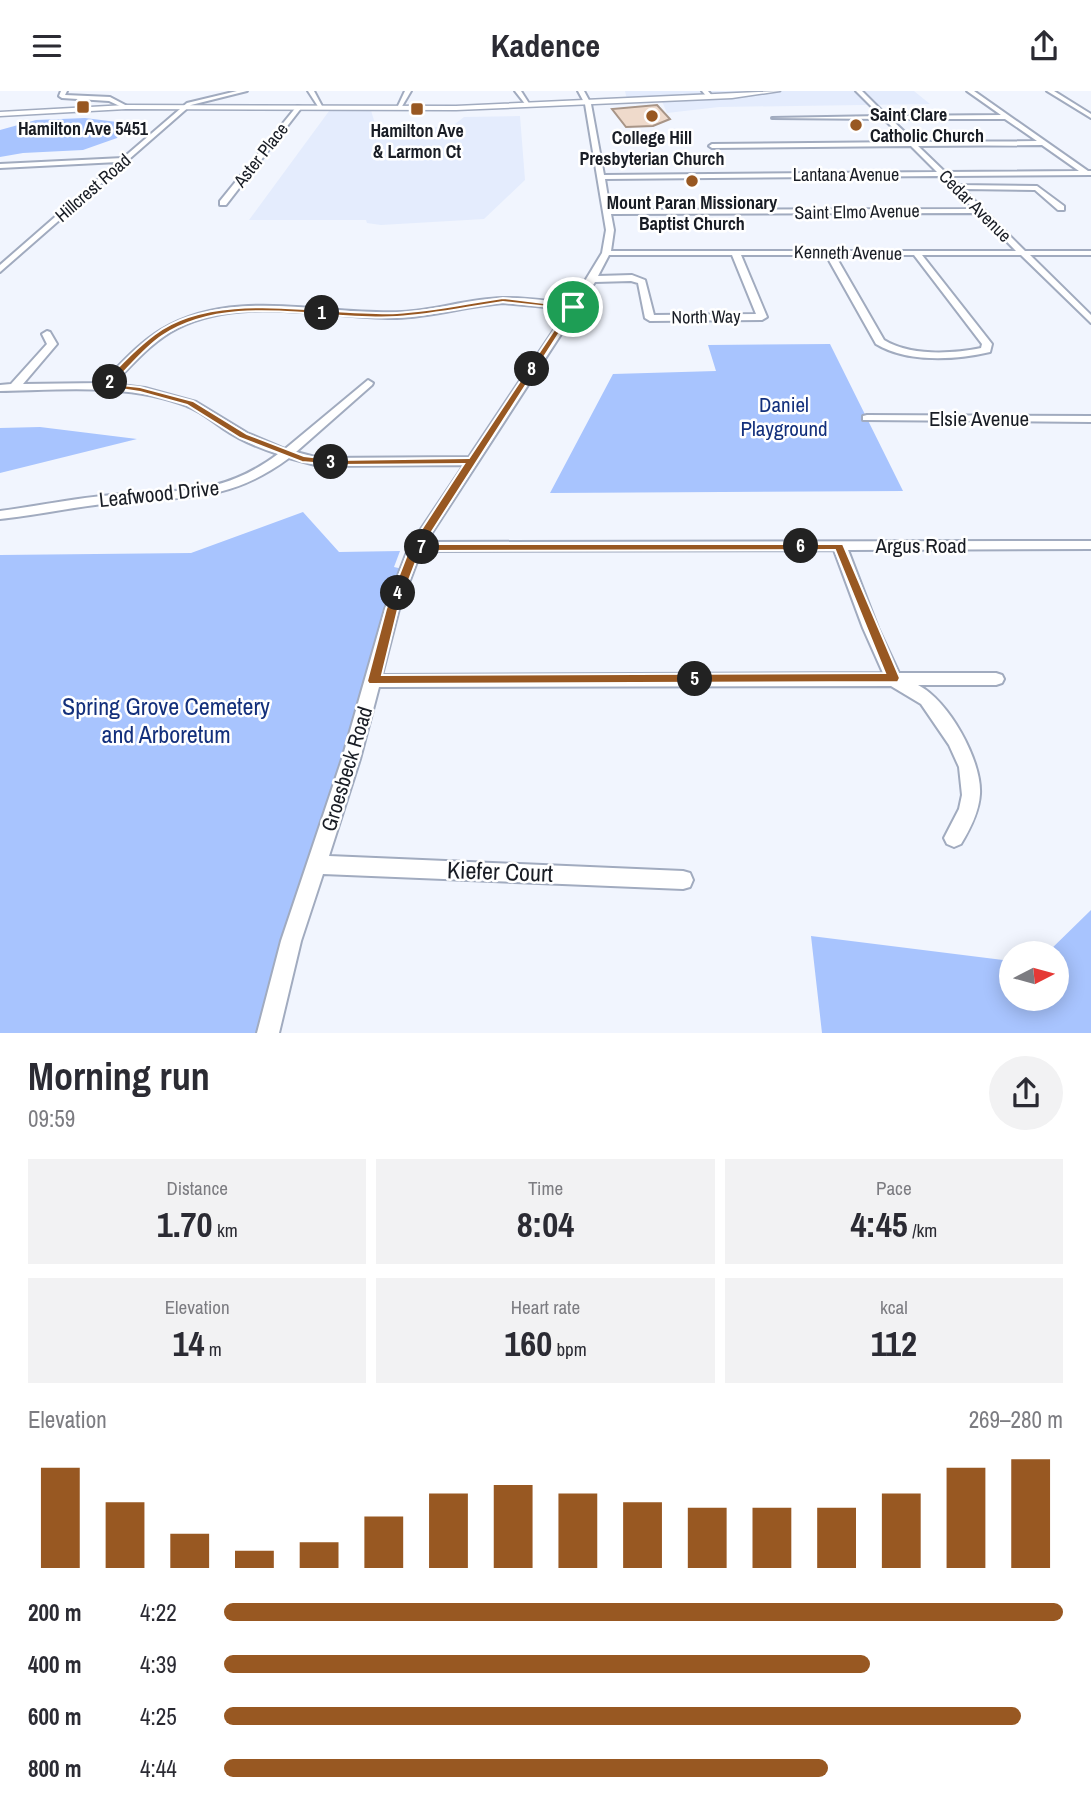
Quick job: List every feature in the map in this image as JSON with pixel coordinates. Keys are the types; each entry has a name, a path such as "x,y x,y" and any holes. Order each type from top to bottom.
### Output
{"main road":[{"path":"0,114 126,107 528,104 777,91"}],"street":[{"path":"185,107 199,100 244,91"},
{"path":"311,91 321,107"},
{"path":"399,107 408,91"},
{"path":"519,91 528,104"},
{"name":"Groesbeck Road","path":"268,1033 291,941 374,681 392,609 416,547 592,279 606,253 610,230 586,102 581,91"},
{"name":"Cedar Avenue","path":"859,91 1091,320"},
{"path":"970,91 1088,173"},
{"path":"1050,91 1091,116"},
{"path":"63,93 110,99 126,107"},
{"name":"Hillcrest Road","path":"0,269 185,107"},
{"name":"Aster Place","path":"223,203 299,107"},
{"path":"775,118 1007,117"},
{"path":"712,146 1042,143"},
{"path":"0,166 125,160"},
{"name":"Lantana Avenue","path":"601,177 1088,173"},
{"path":"957,187 1037,188 1061,208"},
{"name":"Saint Elmo Avenue","path":"607,212 980,211"},
{"name":"Kenneth Avenue","path":"606,253 1091,253"},
{"name":"North Way","path":"592,279 632,278 642,282 650,318 762,317 735,253"},
{"path":"829,253 883,345 905,353 986,350 987,344 916,253"},
{"path":"105,386 158,335 189,320 221,312 258,309 397,315 503,300 573,307"},
{"path":"1078,306 1091,306"},
{"path":"14,388 52,344 47,334"},
{"name":"Leafwood Drive","path":"0,515 114,498 206,493 244,480 286,453 368,383"},
{"path":"0,388 105,386 140,389 190,403 243,436 286,453 328,462 471,461"},
{"name":"Elsie Avenue","path":"867,418 1091,419"},
{"name":"Argus Road","path":"416,547 1091,545"},
{"path":"839,546 893,678 926,699 959,746 968,765 972,785 971,804 965,822 954,838"},
{"path":"374,681 996,679"},
{"name":"Kiefer Court","path":"317,865 683,880"}],"shaded area":[{"path":"625,91 914,91 930,104 719,107 667,113 661,99 627,100"},
{"path":"332,107 370,107 376,127 451,127 464,117 520,116 525,180 484,219 381,225 367,223 366,220 249,220"}],"green space":[{"path":"85,118 125,123 117,138 83,150 0,157 0,130 36,120"},
{"name":"Daniel Playground","path":"830,344 903,491 550,493 613,374 716,371 708,345"},
{"path":"40,427 137,439 0,473 0,428"},
{"name":"Spring Grove Cemetery and Arboretum","path":"303,512 339,552 400,551 394,567 407,570 268,1033 0,1033 0,555 191,553"},
{"path":"1091,910 1091,1033 822,1033 811,936 999,960 999,1011 1069,1011 1069,941 1059,941"}],"building":[{"name":"College Hill Presbyterian Church","path":"657,105 670,119 653,126 626,127 612,109"}],"place":[{"name":"Hamilton Ave 5451","path":"83,107"},
{"name":"Hamilton Ave & Larmon Ct","path":"417,109"},
{"name":"College Hill Presbyterian Church","path":"652,116"},
{"name":"Saint Clare Catholic Church","path":"856,125"},
{"name":"Mount Paran Missionary Baptist Church","path":"692,181"}],"route":[{"path":"573,307 416,547 839,546 893,678 374,681 392,609 416,547 471,461 337,463 302,459 243,436 190,403 140,389 105,386 158,335 178,324 209,314 258,309 397,315 503,300 573,307"}]}
